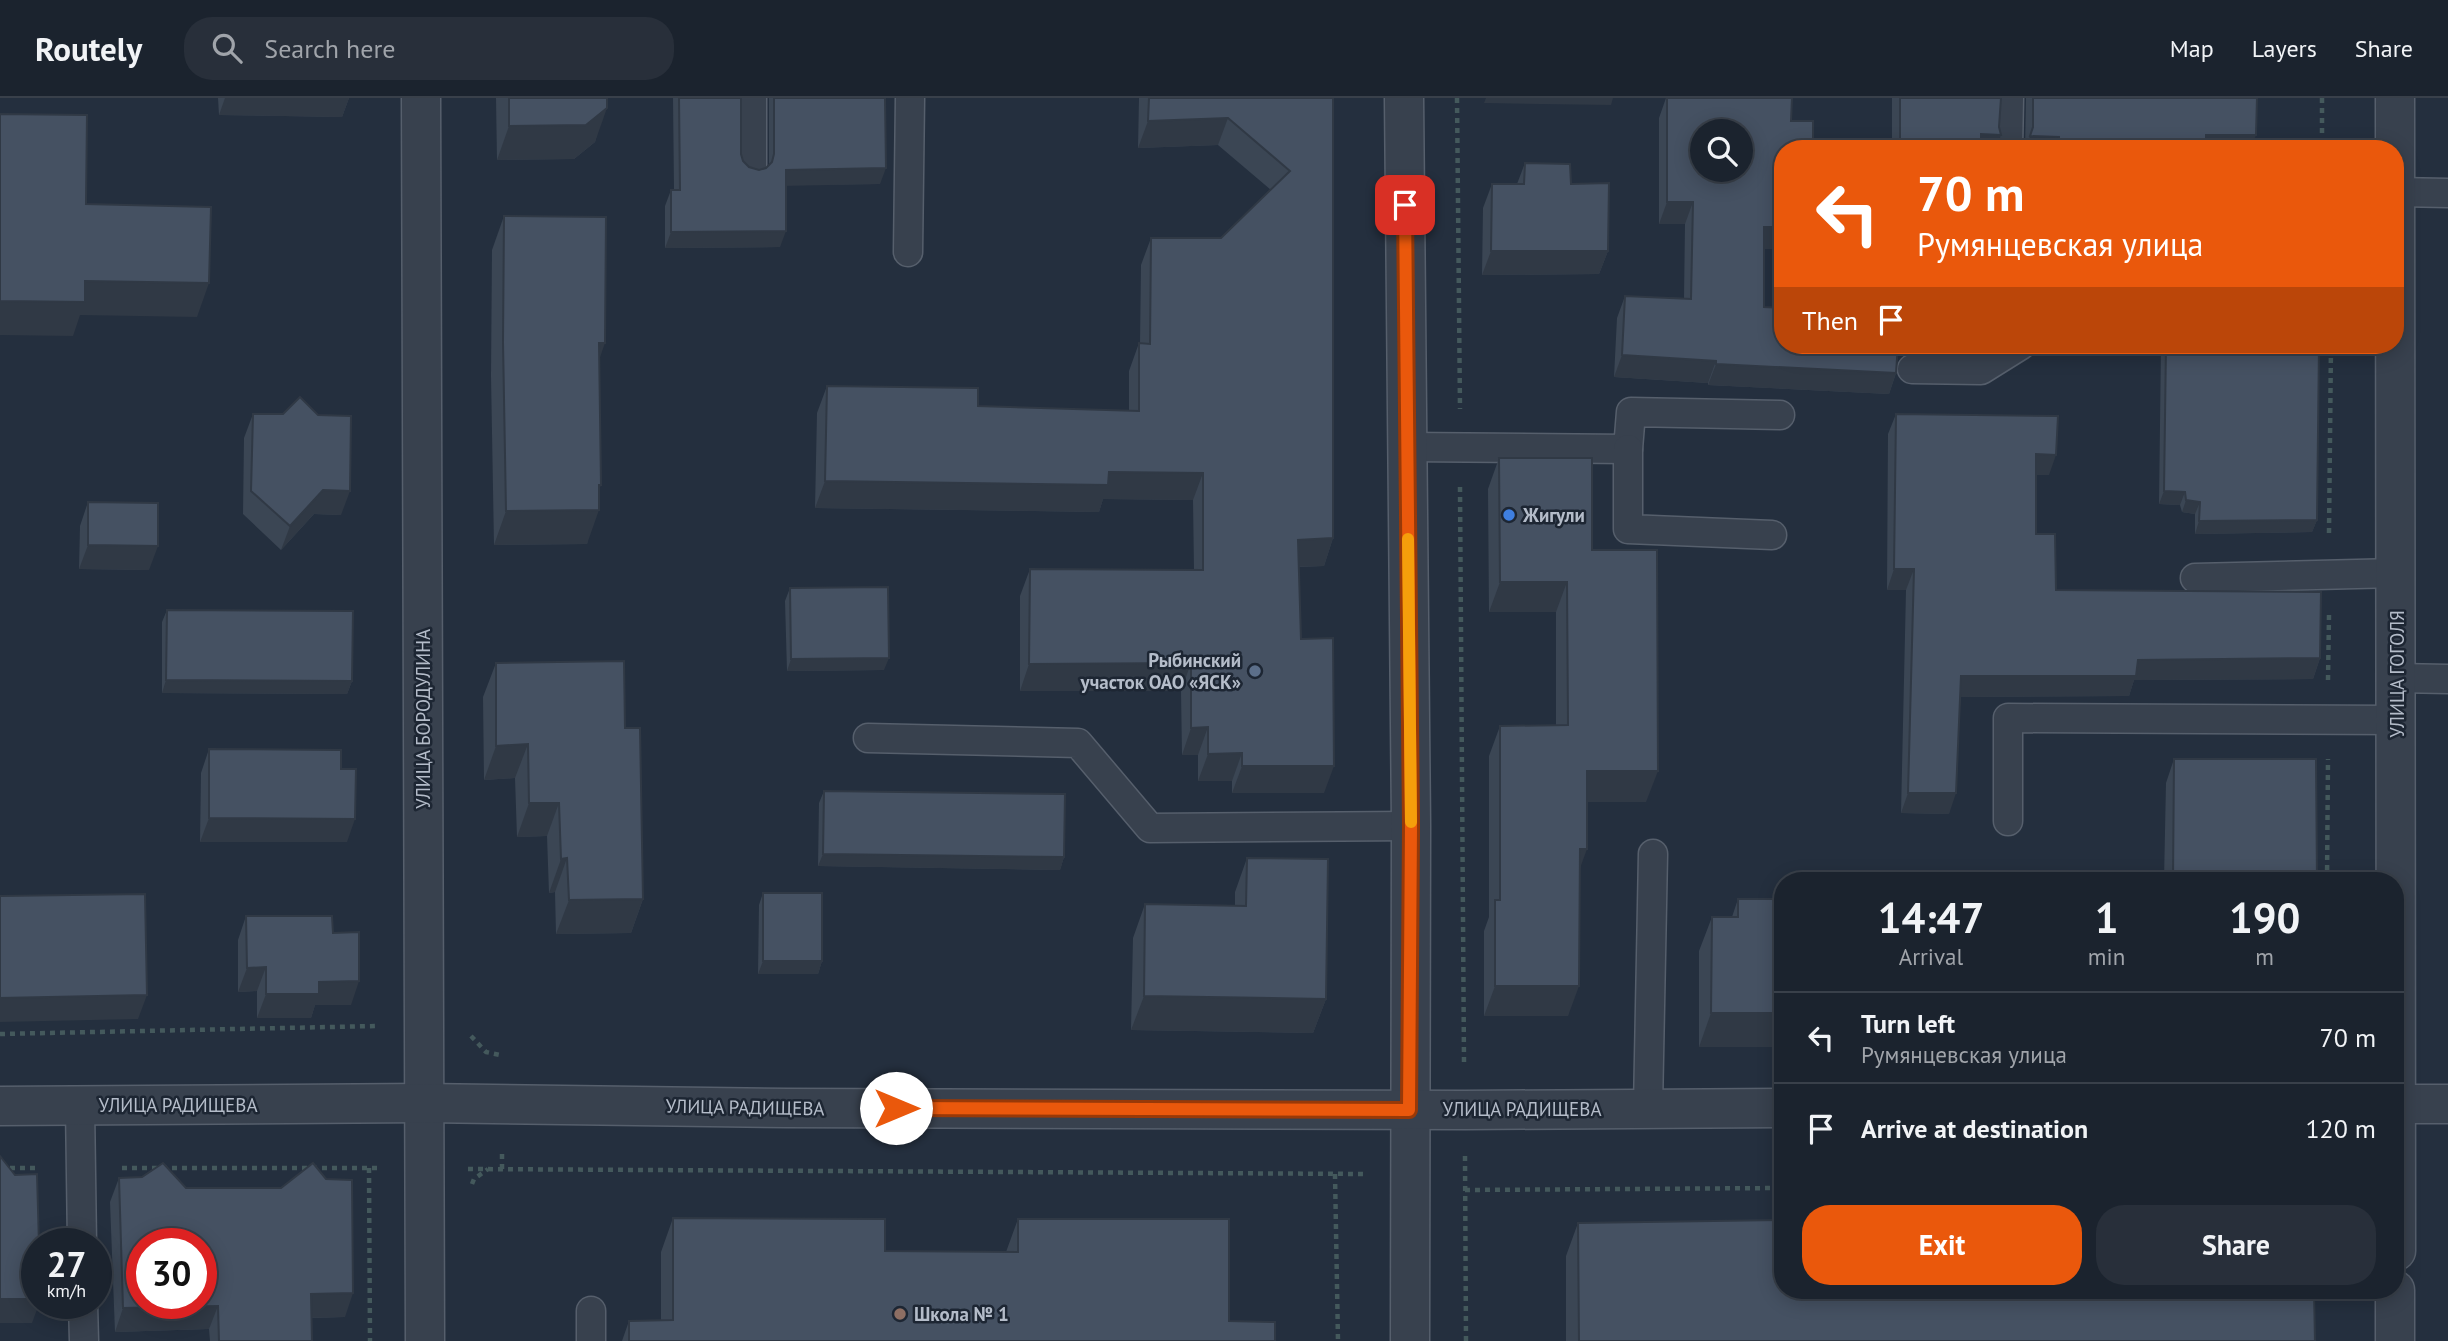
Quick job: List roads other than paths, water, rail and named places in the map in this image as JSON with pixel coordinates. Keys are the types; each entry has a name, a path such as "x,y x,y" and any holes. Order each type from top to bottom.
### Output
{"street":[{"name":"УЛИЦА БОРОДУЛИНА","path":"421,98 425,1341"},
{"path":"1404,98 1411,826 1410,1341"},
{"name":"УЛИЦА ГОГОЛЯ","path":"2396,98 2396,140"},
{"name":"УЛИЦА ГОГОЛЯ","path":"2396,354 2396,872"},
{"name":"УЛИЦА РАДИЩЕВА","path":"0,1106 424,1103 787,1108 1774,1108"},
{"path":"2404,1104 2448,1104"},
{"path":"2395,1299 2395,1341"}],"lane":[{"path":"752,98 752,169"},
{"path":"908,252 910,98"},
{"path":"2008,140 2009,98"},
{"path":"2404,192 2448,193"},
{"path":"1912,369 1981,370 2007,354"},
{"path":"1772,535 1628,529 1628,449 1631,412 1780,415"},
{"path":"1407,447 1628,449"},
{"path":"2195,578 2396,573"},
{"path":"2397,678 2448,678"},
{"path":"2008,821 2008,718 2397,720"},
{"path":"868,738 1078,743 1150,828 1411,826"},
{"path":"1648,1108 1653,854"},
{"path":"80,1105 82,1228"},
{"path":"591,1311 591,1341"},
{"path":"83,1319 84,1341"}],"place":[{"name":"Жигули","path":"1509,515"},
{"name":"Рыбинский участок ОАО «ЯСК»","path":"1255,671"},
{"name":"Школа № 1","path":"900,1314"}]}
